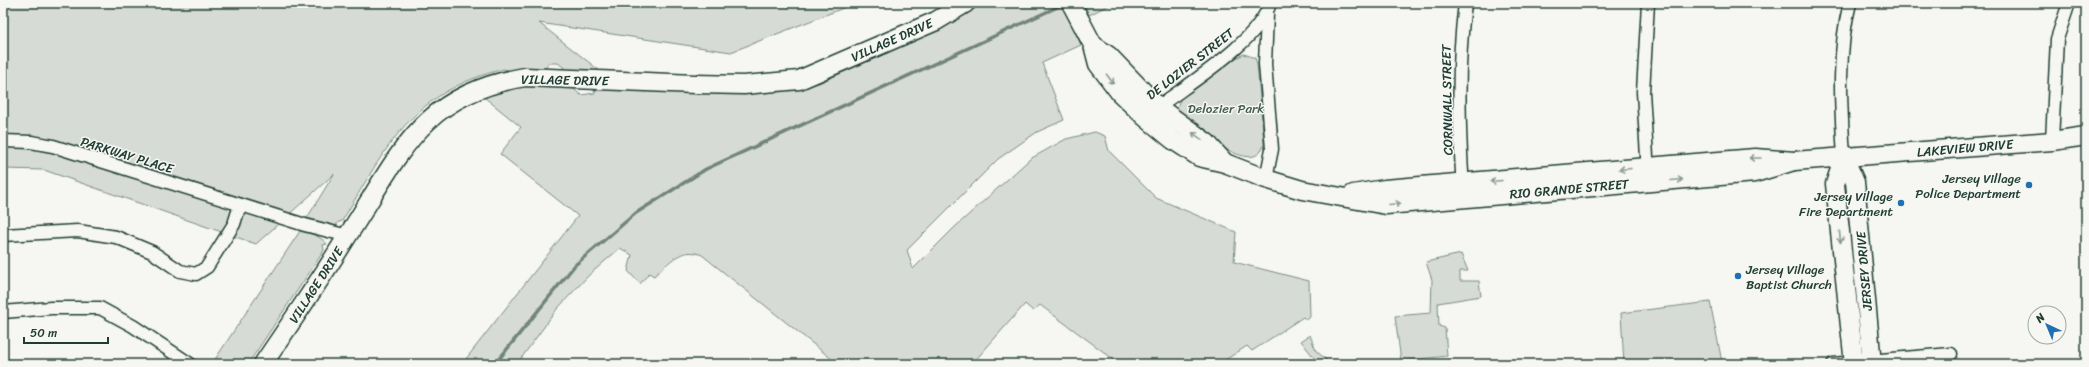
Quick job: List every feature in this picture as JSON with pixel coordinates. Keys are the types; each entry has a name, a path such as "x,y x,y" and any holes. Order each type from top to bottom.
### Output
{"street":[{"name":"VILLAGE DRIVE","path":"264,364 348,236 393,162 418,130 443,108 477,89 500,81 525,77 744,85 799,80 936,21 966,3"},
{"name":"CORNWALL STREET","path":"1463,191 1459,106 1460,40 1464,3"},
{"path":"1648,3 1643,92 1648,175"},
{"name":"JERSEY DRIVE","path":"1850,3 1846,18 1840,94 1844,158 1835,184 1863,362"},
{"path":"2052,141 2057,39 2070,3"},
{"name":"DE LOZIER STREET","path":"1151,112 1237,48 1269,8"},
{"name":"DE LOZIER STREET","path":"1266,179 1272,149 1265,64 1269,8"},
{"name":"RIO GRANDE STREET","path":"1074,9 1093,45 1109,56 1151,112 1207,143 1225,163 1266,179 1302,190 1386,205 1463,191 1648,175 1755,173 1794,161 1844,158"},
{"name":"LAKEVIEW DRIVE","path":"1844,158 2052,141 2086,136"},
{"name":"PARKWAY PLACE","path":"3,141 31,142 53,146 240,205 348,236"},
{"path":"3,236 78,231 116,237 152,252 180,271 196,274 207,267 234,224 240,205"},
{"path":"3,312 51,308 100,308 133,326 190,364"},
{"path":"1833,364 1951,354"}],"green space":[{"path":"3,3 856,3 731,52 539,23 600,71 568,71 558,63 548,63 546,68 542,70 510,71 504,69 472,79 446,92 424,107 405,125 374,168 342,221 337,223 337,226 307,218 334,174 256,244 44,170 3,169"},
{"path":"980,3 1062,3 1081,45 1042,63 1064,120 1037,132 998,159 907,250 913,269 955,227 1030,159 1066,139 1095,132 1105,136 1109,151 1156,198 1236,232 1234,262 1309,281 1310,317 1307,320 1303,317 1252,351 1247,346 1219,364 1120,364 1040,305 1033,311 1025,304 972,364 838,364 702,255 695,253 682,254 670,261 654,276 649,273 640,284 628,271 632,255 620,248 589,275 557,309 517,364 462,364 578,216 500,154 521,127 484,97 504,91 548,84 568,86 573,88 581,95 595,93 593,89 596,86 763,93 793,89 819,83 914,41"},
{"path":"1084,3 1113,3 1089,15"},
{"name":"Delozier Park","path":"1244,54 1255,58 1257,64 1264,144 1258,154 1249,157 1223,148 1209,139 1178,115 1177,110 1183,96 1236,58"},
{"path":"300,231 318,237 327,244 323,245 324,250 321,255 248,364 212,364"},
{"path":"1461,254 1468,271 1460,271 1460,281 1479,281 1481,296 1438,303 1439,326 1445,328 1447,356 1401,361 1395,316 1431,313 1432,280 1426,262"},
{"path":"1710,302 1722,362 1706,364 1624,364 1621,313"},
{"path":"1310,335 1316,351 1328,361 1328,364 1319,364 1301,341"}],"waterway":[{"path":"495,364 575,265 636,213 706,169 1066,3"}],"place":[{"name":"Jersey Village Police Department","path":"2029,185"},
{"name":"Jersey Village Fire Department","path":"1901,203"},
{"name":"Jersey Village Baptist Church","path":"1738,276"}]}
